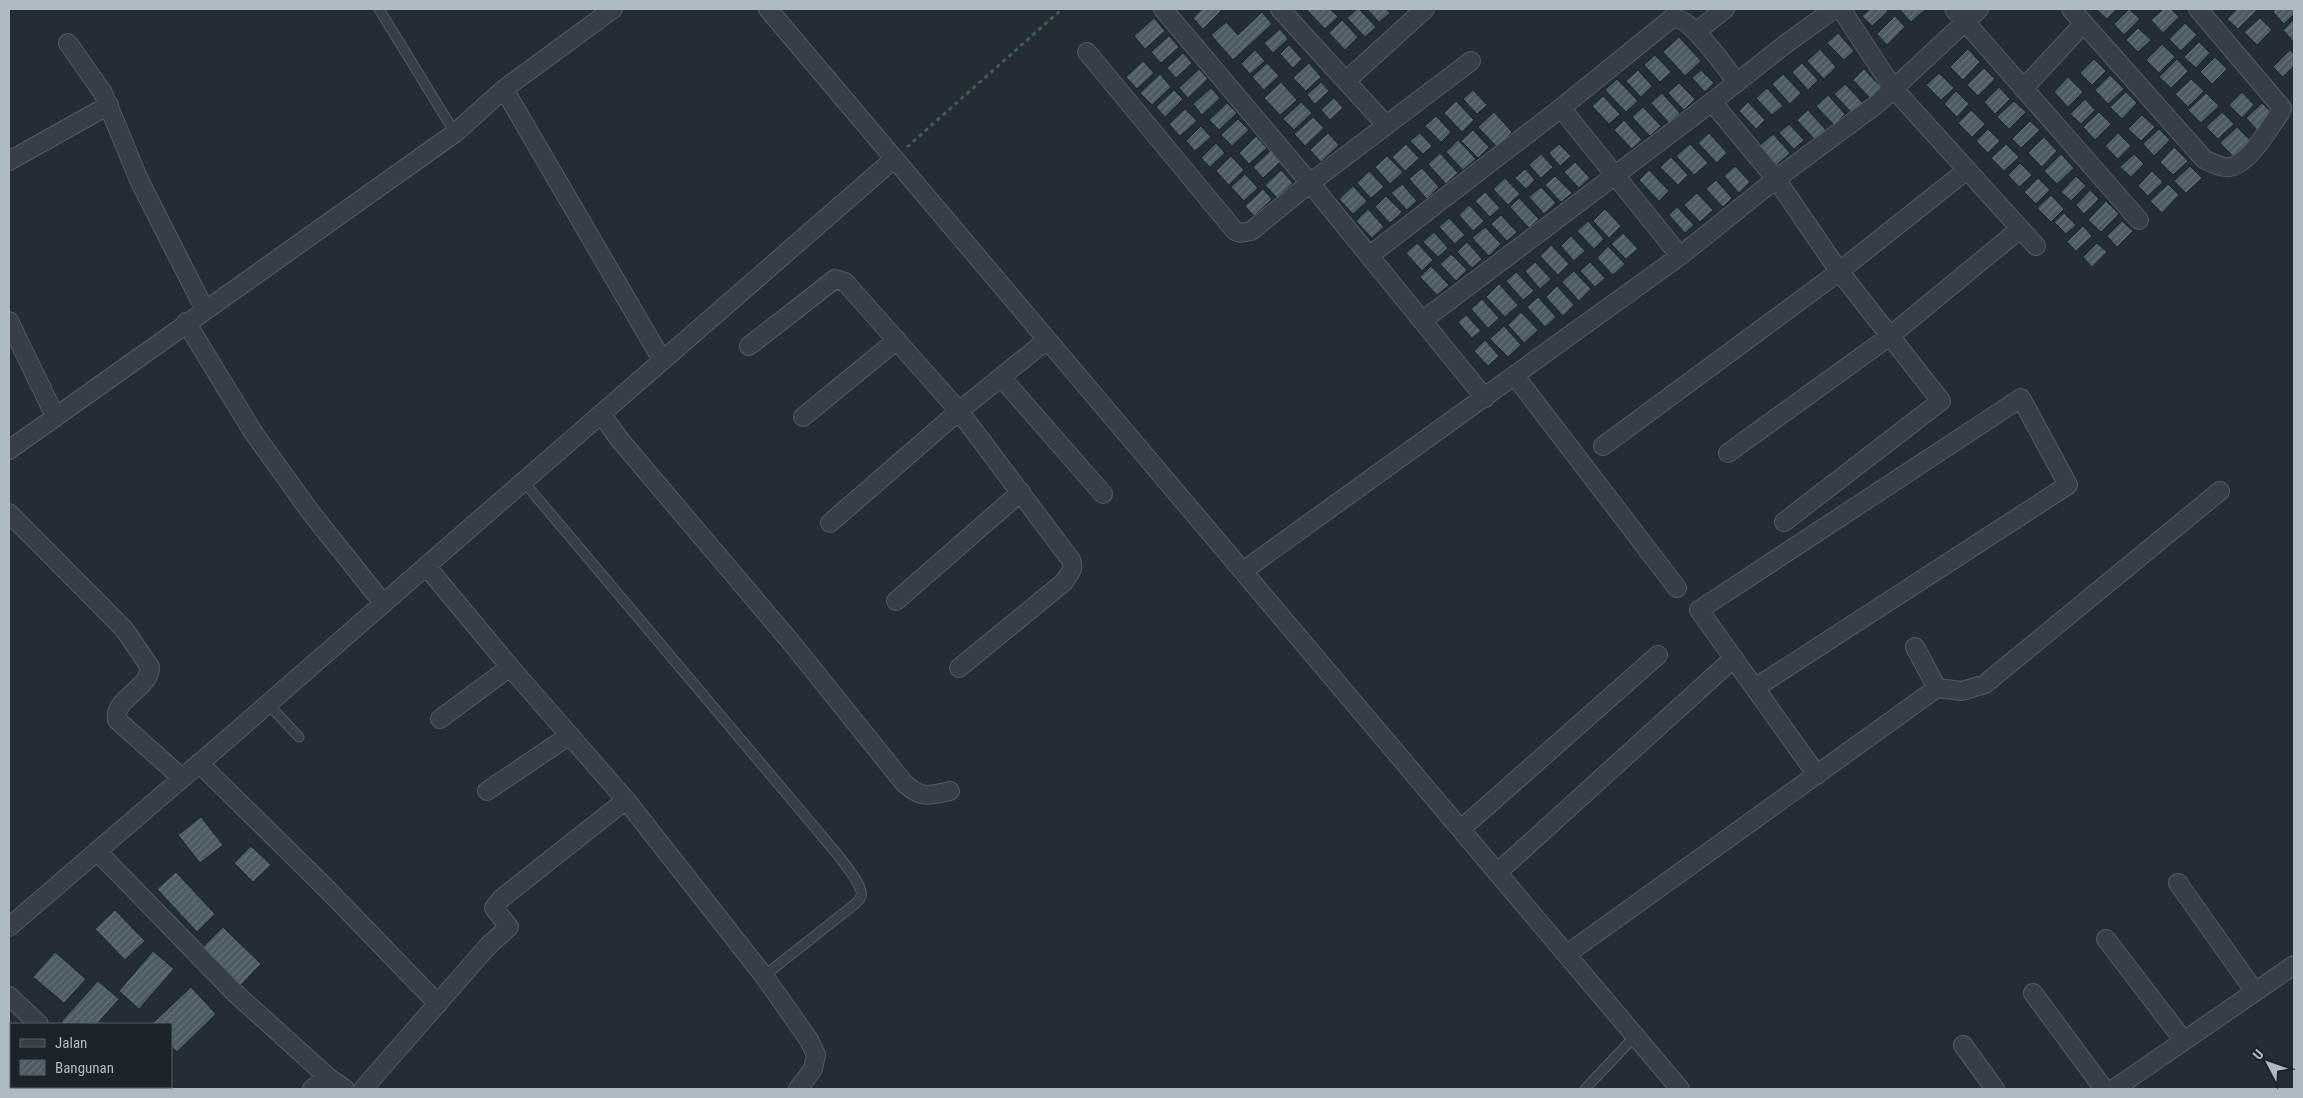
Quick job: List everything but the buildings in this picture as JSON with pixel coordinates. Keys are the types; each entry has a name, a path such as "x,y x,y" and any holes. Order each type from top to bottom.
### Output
{"street":[{"path":"9,450 55,416 190,329 205,310 456,133 510,99 613,9"},
{"path":"768,9 1680,1089"},
{"path":"1163,9 1310,182 1485,398"},
{"path":"1347,80 1425,9"},
{"path":"1696,32 1725,9"},
{"path":"1422,321 1834,9"},
{"path":"1841,9 1893,88 2036,246"},
{"path":"1243,571 1680,256 1776,179 1877,104 1960,15 1980,9"},
{"path":"2071,9 2204,159 2221,166 2230,167 2242,162 2249,155 2282,108 2198,9"},
{"path":"1286,11 1386,125"},
{"path":"1960,15 2139,220"},
{"path":"1369,256 1561,108 1672,18 1680,18 1696,32 1737,82"},
{"path":"2023,89 2084,24"},
{"path":"68,43 87,68 109,105 140,182 205,310"},
{"path":"1087,52 1240,233 1251,231 1310,182 1471,60"},
{"path":"510,99 662,360"},
{"path":"1712,102 1776,179 1839,271 1941,400 1784,522"},
{"path":"9,161 109,105"},
{"path":"1561,108 1680,256"},
{"path":"9,927 100,854 182,778 202,766 270,707 383,603 429,569 604,418 662,360 898,164"},
{"path":"1603,446 1839,271 1967,170"},
{"path":"1728,453 1890,336 2020,229"},
{"path":"749,346 835,280 845,282 959,411 1070,560 1073,565 1072,570 1064,582 959,668"},
{"path":"9,321 55,416"},
{"path":"190,329 253,432 282,473 383,603"},
{"path":"803,417 897,340"},
{"path":"830,523 959,411 1046,340"},
{"path":"1514,376 1677,588"},
{"path":"1001,377 1103,494"},
{"path":"1755,688 2068,485 2021,398 1699,610 1817,775"},
{"path":"604,418 620,440 790,641 904,783 915,793 927,796 950,791"},
{"path":"1567,954 1937,688 1962,691 1985,684 2220,491"},
{"path":"896,601 1021,492"},
{"path":"9,513 124,629 150,667 150,673 146,680 120,707 116,715 117,720 182,778"},
{"path":"429,569 510,667 626,800 764,976 809,1040 816,1055 813,1069 798,1089"},
{"path":"1914,646 1937,688"},
{"path":"1460,829 1658,655"},
{"path":"1498,872 1734,658"},
{"path":"440,719 510,667"},
{"path":"487,791 570,735"},
{"path":"202,766 326,888 438,1004"},
{"path":"363,1089 488,946 509,927 494,908 502,898 626,800"},
{"path":"100,854 234,992 328,1077 345,1089"},
{"path":"2178,883 2255,992"},
{"path":"2106,939 2184,1041"},
{"path":"2114,1089 2294,965"},
{"path":"2033,993 2104,1089"},
{"path":"9,996 38,1023"},
{"path":"1963,1045 1995,1089"},
{"path":"312,1089 328,1077"}],"lane":[{"path":"379,9 456,133"},
{"path":"526,484 817,830 853,876 862,891 860,899 855,904 764,976"},
{"path":"270,707 299,737"},
{"path":"1585,1089 1635,1036"}],"path":[{"path":"898,164 1062,9"}]}
